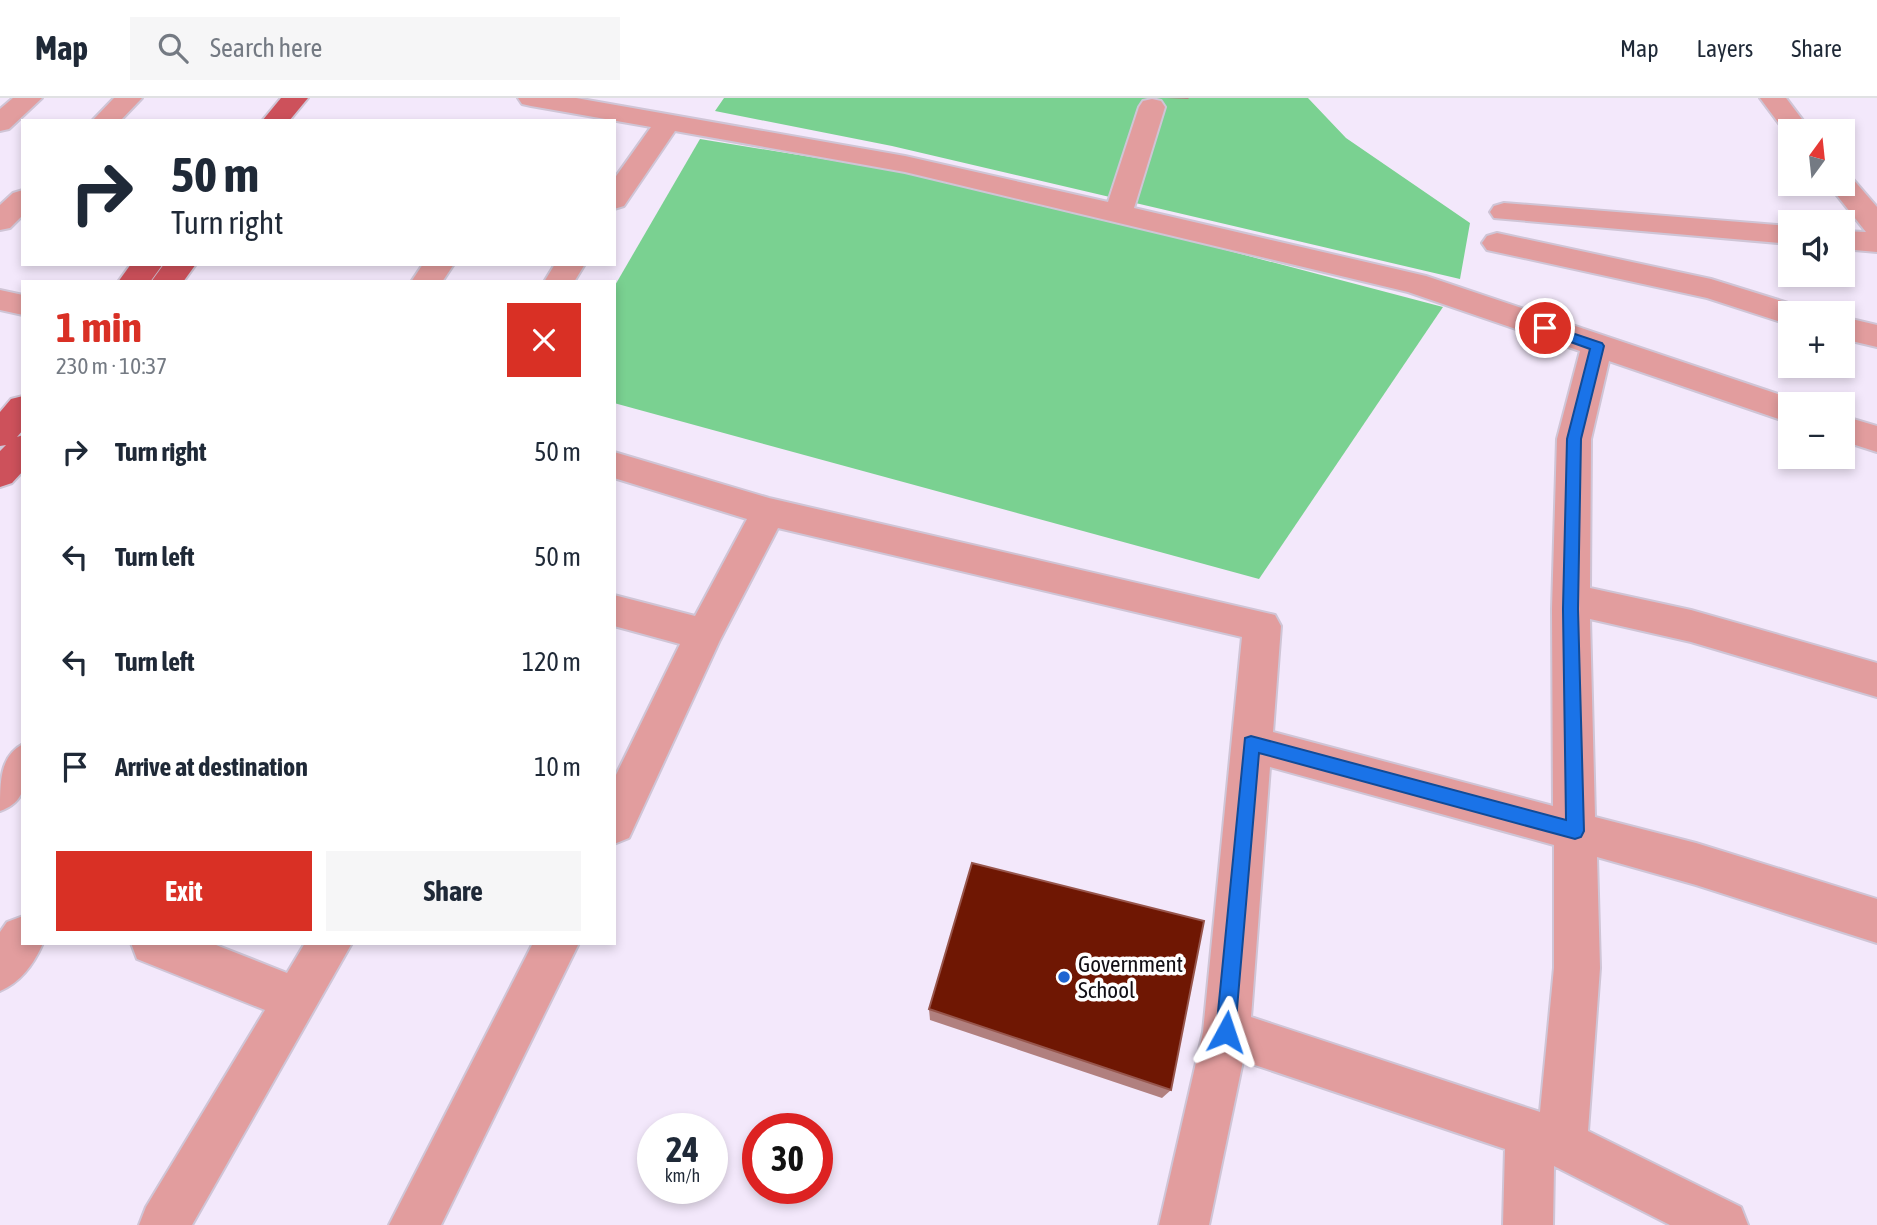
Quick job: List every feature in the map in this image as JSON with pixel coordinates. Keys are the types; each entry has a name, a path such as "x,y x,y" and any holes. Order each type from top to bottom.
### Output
{"main road":[{"path":"280,119 307,108"},
{"path":"135,280 146,266"},
{"path":"168,280 179,266"},
{"path":"0,434 21,410"},
{"path":"0,474 21,450"}],"street":[{"path":"0,122 29,98"},
{"path":"108,119 129,98"},
{"path":"531,98 556,112 668,122 905,164 1415,283 1778,407"},
{"path":"1773,98 1789,119"},
{"path":"1118,214 1152,107"},
{"path":"616,197 668,122"},
{"path":"0,180 21,184"},
{"path":"1852,196 1877,226"},
{"path":"0,222 21,202"},
{"path":"1504,212 1778,234"},
{"path":"1855,241 1877,242"},
{"path":"1497,243 1711,289 1778,310"},
{"path":"0,300 21,305"},
{"path":"1855,331 1877,336"},
{"path":"1528,1225 1577,968 1571,599 1574,439 1597,346"},
{"path":"1855,432 1877,439"},
{"path":"616,466 769,512 1262,626 1226,1032 1184,1225"},
{"path":"616,815 626,770 705,635 769,512"},
{"path":"1571,599 1691,626 1877,680"},
{"path":"616,611 705,635"},
{"path":"1251,744 1696,864 1877,920"},
{"path":"0,792 21,765"},
{"path":"0,968 21,941"},
{"path":"158,945 296,999"},
{"path":"164,1225 329,945"},
{"path":"414,1225 556,945"},
{"path":"1226,1032 1546,1139 1723,1225"}],"green space":[{"path":"724,98 1308,98 1346,138 1470,223 1460,279 892,146 715,111"},
{"path":"700,139 891,170 1199,243 1443,307 1259,579 616,404 616,284"}],"building":[{"name":"Government School","path":"972,863 1204,921 1171,1090 929,1009"}],"place":[{"name":"Government School","path":"1064,977"}],"route":[{"path":"1226,1032 1251,744 1575,831 1571,609 1574,439 1597,346 1545,328"}]}
